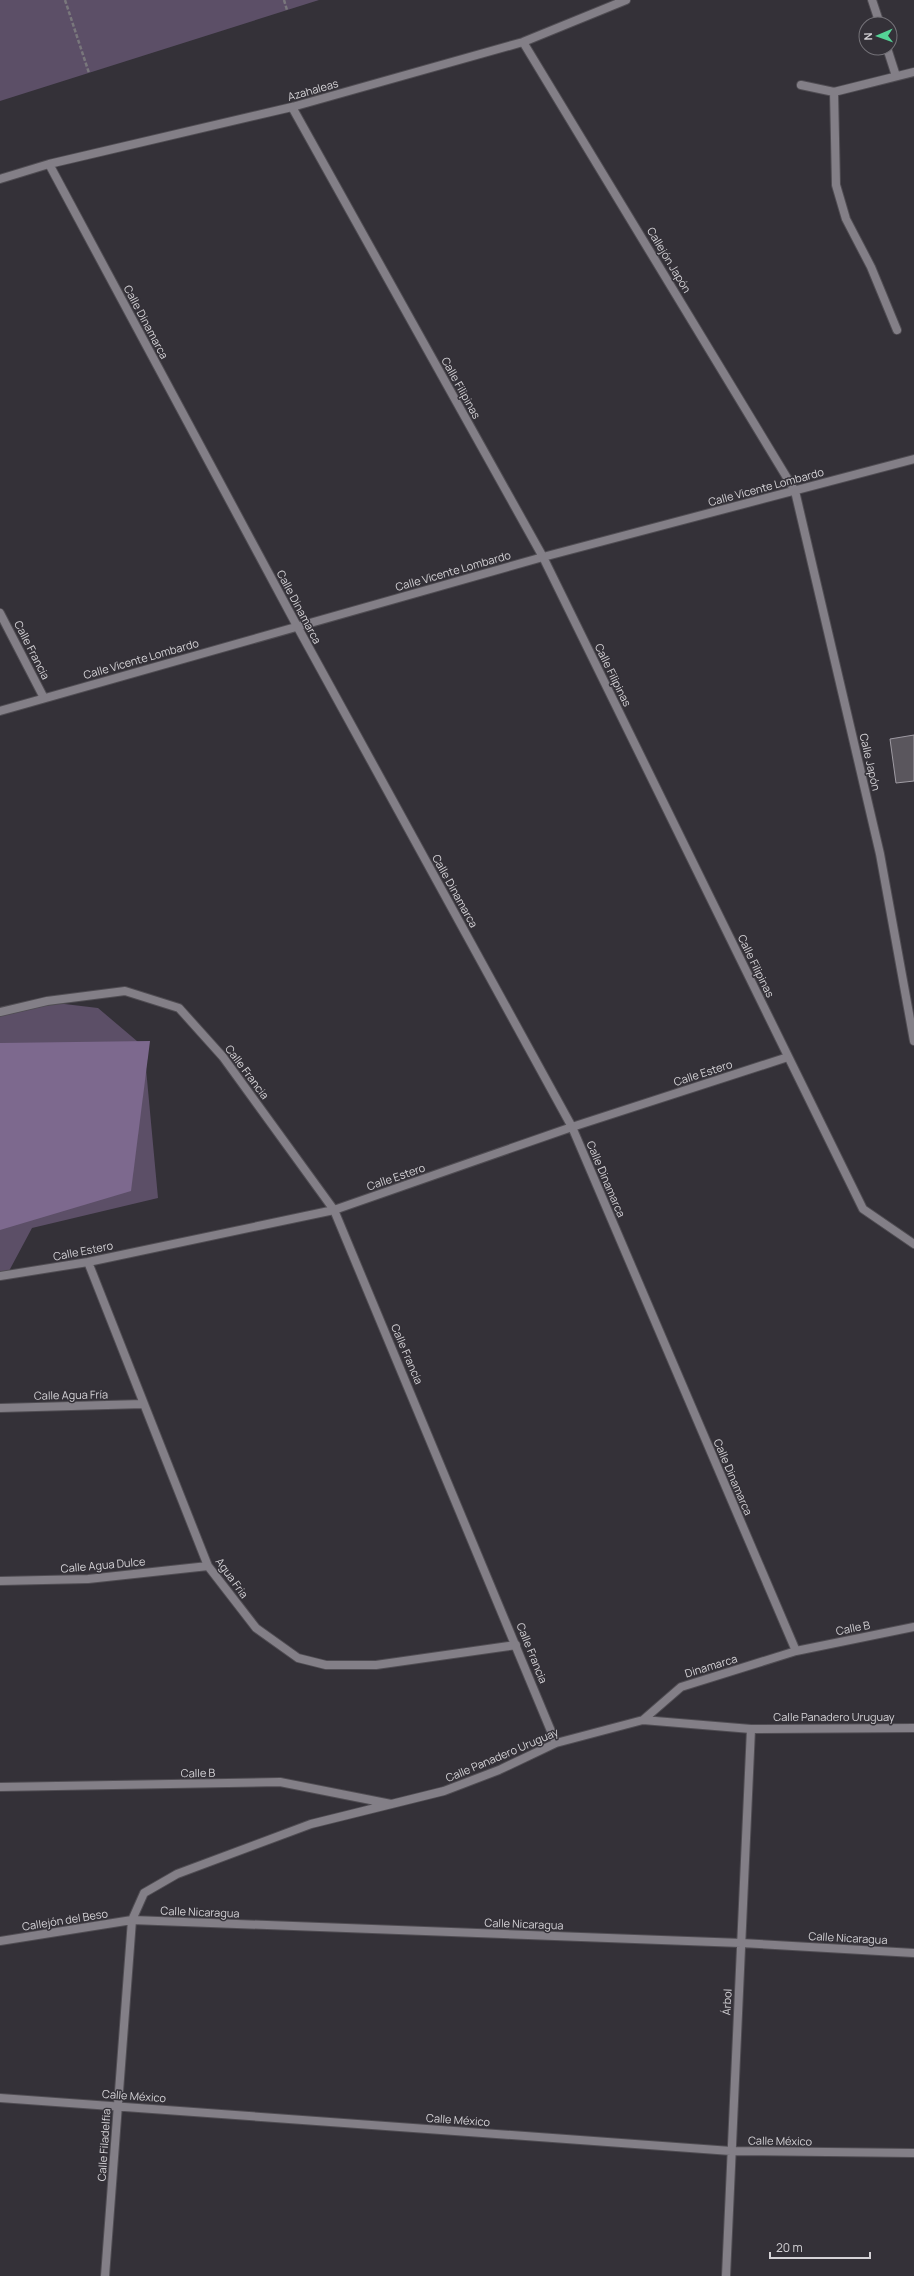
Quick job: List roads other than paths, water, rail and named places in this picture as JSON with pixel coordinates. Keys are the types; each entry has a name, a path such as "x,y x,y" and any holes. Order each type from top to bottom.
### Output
{"street":[{"name":"Azahaleas","path":"0,179 50,164 292,107 522,42 626,0"},
{"path":"872,0 877,16"},
{"name":"Callejón Japón","path":"522,42 796,491"},
{"path":"890,56 896,76"},
{"path":"801,85 834,92 914,72"},
{"path":"834,92 836,185 846,219 871,267 897,330"},
{"name":"Calle Filipinas","path":"292,107 543,557 863,1209 914,1244"},
{"name":"Calle Dinamarca","path":"50,164 297,626 572,1128 796,1651"},
{"name":"Calle Vicente Lombardo","path":"0,711 543,557 914,459"},
{"name":"Calle Japón","path":"796,491 880,854 914,1041"},
{"name":"Calle Francia","path":"0,613 44,698"},
{"name":"Calle Francia","path":"0,1012 47,1001 126,991 179,1008 223,1058 334,1210 556,1743"},
{"name":"Calle Estero","path":"0,1276 88,1262 334,1210 572,1128 788,1057"},
{"name":"Agua Fria","path":"88,1262 208,1566 256,1628 298,1658 326,1666 376,1665 516,1645"},
{"name":"Calle Agua Fría","path":"0,1408 143,1404"},
{"name":"Calle Agua Dulce","path":"0,1581 88,1579 208,1566"},
{"name":"Calle B","path":"796,1651 914,1627"},
{"name":"Dinamarca","path":"643,1720 681,1687 796,1651"},
{"name":"Calle Panadero Uruguay","path":"132,1920 144,1893 177,1874 311,1824 444,1791 499,1770 556,1743 643,1720 750,1729 914,1728"},
{"name":"Árbol","path":"726,2276 750,1729"},
{"name":"Calle B","path":"0,1787 280,1782 394,1804"},
{"name":"Calle Nicaragua","path":"132,1920 741,1943 914,1953"},
{"name":"Callejón del Beso","path":"0,1941 132,1920"},
{"name":"Calle Filadelfia","path":"105,2276 132,1920"},
{"name":"Calle México","path":"0,2098 732,2151 914,2154"}]}
